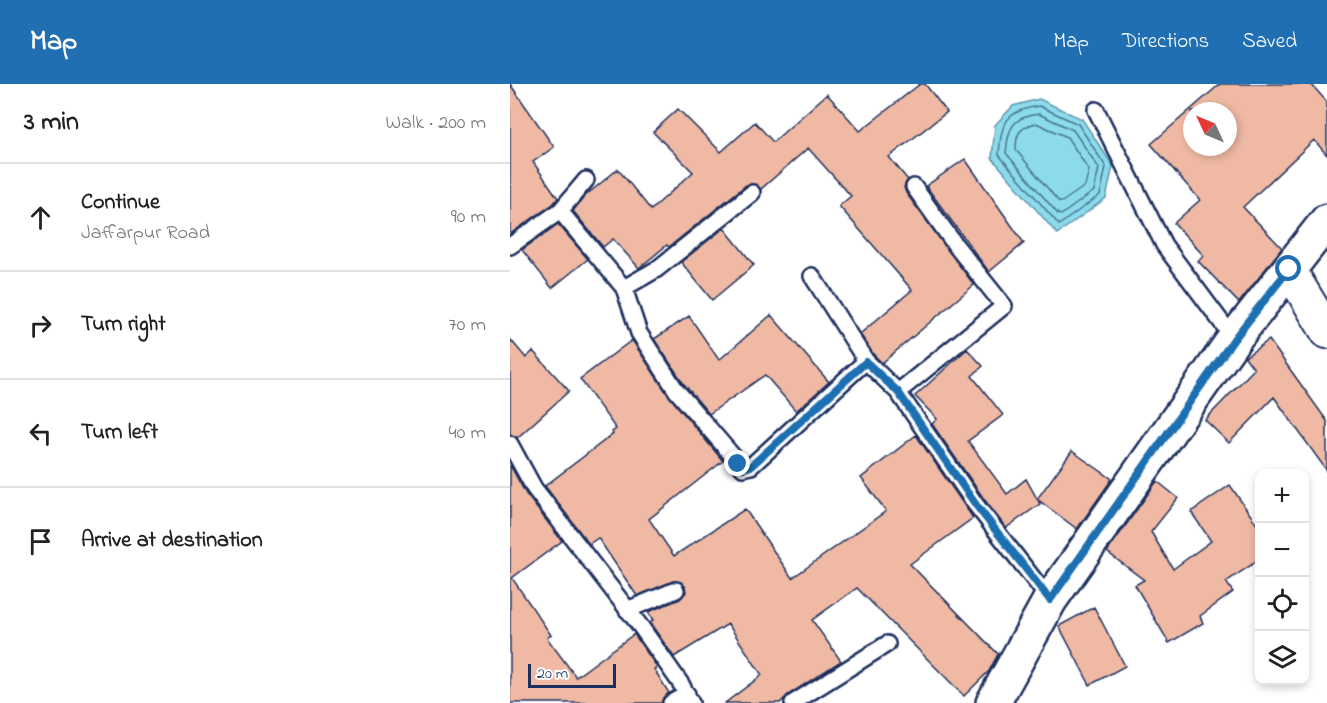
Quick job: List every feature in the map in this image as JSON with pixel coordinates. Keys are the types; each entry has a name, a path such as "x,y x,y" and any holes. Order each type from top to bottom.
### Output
{"street":[{"path":"993,703 1050,600 1234,339 1327,222"},
{"path":"1289,269 1327,332"}],"lane":[{"path":"1096,110 1164,245 1234,339"},
{"path":"510,246 560,211 586,180"},
{"path":"898,392 1004,306 914,187"},
{"path":"624,288 657,269 752,193"},
{"path":"560,211 624,288 639,333 676,390 744,468 751,466 866,362"},
{"path":"812,276 866,362 898,392 976,505 1050,600"},
{"path":"510,444 534,488 681,684 689,699 671,703"},
{"path":"627,610 676,590"},
{"path":"793,703 887,644"}],"water":[{"path":"1039,99 1082,119 1113,166 1106,198 1057,234 992,158 995,125 1013,106"}],"building":[{"path":"510,84 554,147 533,162 558,198 510,234"},
{"path":"920,84 925,84 947,112 889,157 908,180 904,187 906,193 974,285 882,363 860,334 912,290 839,206 851,196 808,148 761,189 755,184 746,185 639,268 613,239 603,247 573,211 585,196 618,169 651,210 693,172 653,132 678,109 721,152 755,122 773,142 827,94 860,131"},
{"path":"1220,84 1311,84 1327,102 1327,155 1314,140 1243,207 1282,248 1239,303 1198,261 1204,256 1174,223 1200,200 1151,144 1183,116 1183,156 1237,156 1237,102 1199,102"},
{"path":"965,159 1024,243 989,272 926,186"},
{"path":"558,224 588,259 552,288 522,250"},
{"path":"724,228 754,265 712,300 681,262"},
{"path":"771,315 829,382 796,411 765,375 709,414 684,384 654,339 689,316 719,360"},
{"path":"510,339 526,358 533,351 569,391 517,438 510,434"},
{"path":"632,340 669,396 723,461 649,519 674,556 745,509 792,578 886,511 861,478 916,435 973,518 910,564 998,654 989,671 964,696 857,588 812,620 841,661 788,695 780,703 725,703 762,675 728,624 674,657 650,623 653,620 648,612 680,599 686,592 685,586 681,582 673,581 637,596 598,538 589,544 545,486 613,434 612,432 616,429 580,379"},
{"path":"1269,340 1327,421 1327,471 1274,397 1229,443 1205,420 1254,369 1245,357"},
{"path":"967,349 983,366 972,376 1003,415 968,441 1007,494 1026,479 1040,504 1006,528 932,424 937,419 915,396"},
{"path":"1072,451 1112,479 1077,529 1037,499"},
{"path":"510,465 526,494 562,541 512,578 551,635 547,638 576,677 634,634 657,667 654,669 669,693 661,703 510,703"},
{"path":"1157,481 1178,498 1151,532 1173,569 1211,541 1191,512 1230,485 1255,522 1255,562 1226,582 1233,592 1200,616 1203,623 1169,643 1135,585 1144,580 1107,552"},
{"path":"1094,607 1125,666 1090,685 1059,626"}],"route":[{"path":"738,464 744,468 751,466 866,362 898,392 976,505 1050,600 1234,339 1289,269"}]}
